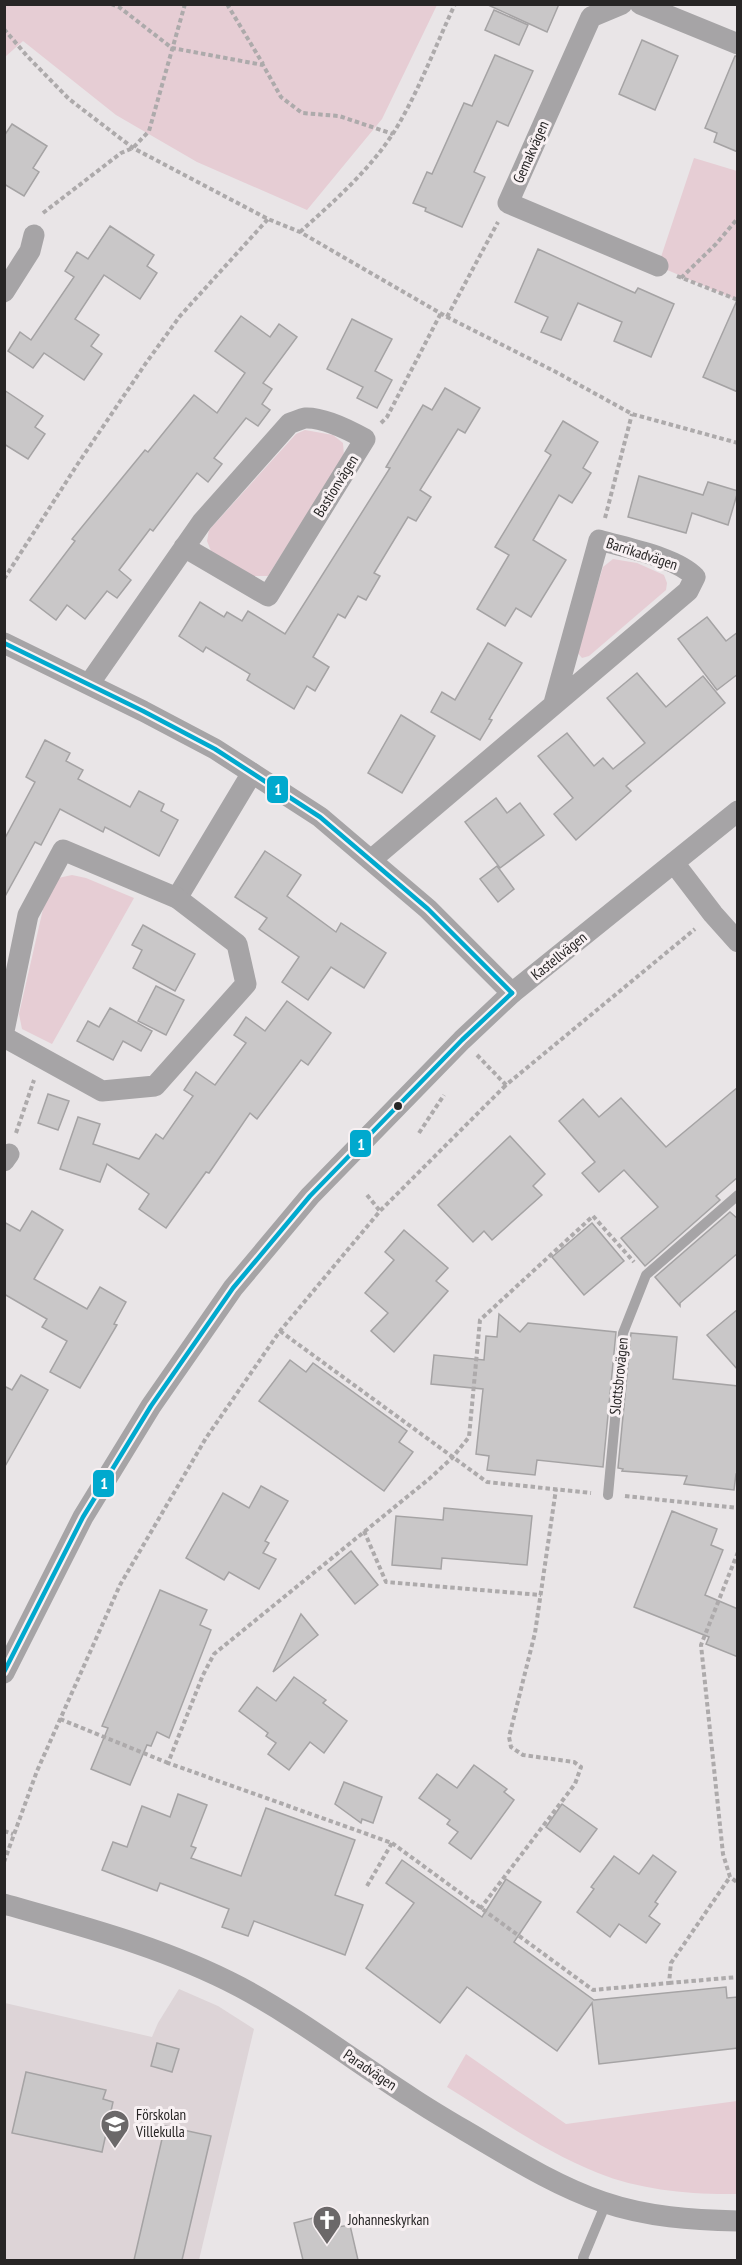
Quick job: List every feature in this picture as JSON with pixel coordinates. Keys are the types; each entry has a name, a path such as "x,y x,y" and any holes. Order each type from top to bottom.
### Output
{"street":[{"name":"Gemakvägen","path":"622,4 591,17 508,203 658,266"},
{"path":"640,4 738,44"},
{"path":"4,292 30,251 34,235"},
{"name":"Bastionvägen","path":"88,684 184,547 202,522 290,423 304,418 344,427 365,439 268,596 184,547"},
{"name":"Barrikadvägen","path":"372,860 688,591 695,577 681,567 599,540 554,703"},
{"path":"4,644 215,749 320,817 428,909 512,993"},
{"path":"177,898 252,773"},
{"name":"Kastellvägen","path":"4,1672 83,1517 151,1406 233,1288 310,1196 462,1040 512,993 738,811"},
{"path":"4,1031 28,915 63,850 177,898 237,944 246,984 155,1086 102,1091 4,1037"},
{"path":"674,863 738,942"},
{"name":"Paradvägen","path":"4,1904 98,1930 172,1956 240,1987 314,2031 412,2098 513,2160 582,2194 648,2214 690,2220 738,2221"}],"lane":[{"name":"Slottsbrovägen","path":"608,1495 623,1333 646,1275 738,1195"},
{"path":"584,2260 606,2203"}],"path":[{"path":"40,4 54,4"},
{"path":"111,4 119,7 172,48 263,65"},
{"path":"34,235 40,215 122,153 133,148 149,131 185,4"},
{"path":"228,4 281,97 302,113 339,116 393,134"},
{"path":"300,232 349,188 393,134 412,99 455,4"},
{"path":"4,29 69,99 133,148 268,219 300,232 447,317 556,372 632,414 738,443"},
{"path":"447,317 508,203"},
{"path":"681,278 716,244 738,218"},
{"path":"4,579 77,465 180,316 268,219"},
{"path":"658,266 681,278 738,300"},
{"path":"365,439 387,417 441,313"},
{"path":"599,540 632,414"},
{"path":"4,1862 13,1833 60,1719 120,1585 206,1438 280,1331 380,1211 506,1085 713,914"},
{"path":"462,1040 506,1085"},
{"path":"473,1065 480,1058"},
{"path":"7,1158 41,1059"},
{"path":"419,1134 445,1094"},
{"path":"367,1195 380,1211"},
{"path":"168,1763 213,1654 429,1479 453,1458 470,1437 480,1320 593,1216 646,1275"},
{"path":"280,1331 486,1482 738,1508"},
{"path":"480,1909 575,1784 581,1767 574,1762 523,1755 511,1747 509,1737 535,1633 556,1489"},
{"path":"364,1531 386,1582 541,1595"},
{"path":"738,1552 701,1645 723,1854 730,1877 738,1883"},
{"path":"60,1719 168,1763 392,1844 593,1990 738,1977"},
{"path":"4,1831 13,1833"},
{"path":"367,1886 392,1844"},
{"path":"669,1983 671,1963 730,1877"}],"shaded area":[{"path":"5,4 437,5 382,119 307,210 197,162 116,115 23,41 5,57"},
{"path":"694,158 737,171 737,300 658,266"},
{"path":"305,430 333,435 343,443 344,456 268,576 253,576 211,551 207,541 209,530 296,434"},
{"path":"613,559 637,563 664,575 667,583 666,590 589,656 582,658 577,652 603,567"},
{"path":"72,875 86,878 134,898 52,1044 22,1029 19,1014 43,909 58,878"},
{"name":"Förskolan Villekulla","path":"179,1989 218,2006 254,2029 199,2260 5,2260 5,2003 152,2037"},
{"path":"466,2054 566,2124 737,2101 737,2194 702,2194 631,2184 578,2165 447,2087"}],"building":[{"path":"486,4 559,4 547,32"},
{"path":"494,10 528,25 519,45 485,30"},
{"path":"642,40 678,56 655,110 619,94"},
{"path":"495,55 533,71 508,126 497,121 474,172 485,177 462,227 425,211 426,208 413,203 427,172 432,174 464,103 472,106"},
{"path":"735,56 738,56 738,152 714,142 717,133 705,128"},
{"path":"12,124 47,146 33,168 39,172 24,196 4,184 4,136"},
{"path":"110,226 154,255 147,266 157,273 140,299 104,275 75,319 99,335 91,346 102,354 84,380 44,353 33,368 8,351 20,332 31,340 74,277 65,271 77,252 88,259"},
{"path":"538,249 635,293 638,288 674,304 651,357 614,341 622,322 578,303 561,340 541,332 548,317 515,302"},
{"path":"738,298 738,392 703,377"},
{"path":"241,316 270,337 279,324 297,337 263,383 272,389 262,404 270,410 258,426 246,418 214,458 222,464 208,482 197,473 153,531 150,529 119,570 131,580 117,598 107,591 85,619 67,605 56,620 30,600 75,541 72,539 145,450 148,452 194,395 217,413 245,373 215,351"},
{"path":"352,319 392,339 375,371 392,380 377,408 357,398 363,387 327,369"},
{"path":"445,388 480,408 465,433 458,429 420,490 431,497 416,521 408,517 374,573 380,576 366,600 358,596 345,618 338,614 313,657 329,667 315,691 307,686 294,709 247,680 250,674 206,647 203,652 179,636 200,602 224,617 227,612 242,621 248,611 285,634 390,468 386,467 423,405 432,410"},
{"path":"4,390 43,416 35,427 45,434 28,459 4,444"},
{"path":"563,421 598,442 583,468 591,473 572,503 559,495 533,540 566,560 531,617 516,608 505,626 477,609 509,555 495,547 551,455 545,451"},
{"path":"639,476 703,495 708,482 738,491 728,525 692,513 686,533 628,517"},
{"path":"707,617 726,641 738,632 738,674 717,690 678,639"},
{"path":"488,643 522,663 489,719 492,720 480,740 431,712 442,692 455,700"},
{"path":"637,673 666,707 703,676 725,703 626,786 631,791 576,840 554,814 573,798 538,756 567,733 594,766 603,758 613,769 645,743 607,698"},
{"path":"401,715 435,736 402,793 368,773"},
{"path":"45,740 70,753 66,761 83,770 78,779 130,807 139,791 164,804 161,811 178,820 159,856 105,827 103,832 60,809 41,845 35,842 4,898 4,840 35,782 26,777"},
{"path":"496,798 507,813 520,803 544,835 500,868 465,822"},
{"path":"265,851 301,875 287,896 336,932 341,923 386,953 364,988 331,967 308,1000 282,982 299,957 259,929 267,918 235,897"},
{"path":"497,866 514,889 498,902 480,879"},
{"path":"143,925 195,954 175,991 133,968 142,950 132,945"},
{"path":"156,986 184,1000 166,1035 138,1021"},
{"path":"287,1001 331,1033 308,1065 301,1060 257,1119 250,1113 209,1173 206,1172 166,1228 139,1209 149,1194 107,1164 100,1182 60,1169 78,1117 100,1124 93,1144 139,1159 156,1134 163,1139 193,1096 184,1090 196,1072 215,1085 246,1043 234,1035 246,1017 265,1031"},
{"path":"110,1008 152,1031 141,1051 123,1041 113,1060 77,1041 88,1021 99,1027"},
{"path":"738,1087 738,1177 716,1196 720,1200 645,1266 621,1238 658,1207 624,1170 599,1192 582,1173 595,1162 559,1121 583,1099 599,1117 621,1098 666,1147"},
{"path":"48,1094 69,1101 58,1130 38,1123"},
{"path":"510,1136 545,1174 533,1186 542,1195 492,1240 484,1231 473,1242 438,1205"},
{"path":"32,1211 63,1230 34,1279 87,1309 100,1287 126,1302 114,1324 117,1325 80,1388 50,1372 67,1341 42,1327 47,1319 4,1294 4,1222 20,1231"},
{"path":"730,1212 738,1219 738,1253 680,1303 680,1306 655,1277"},
{"path":"592,1223 624,1261 584,1295 552,1257"},
{"path":"404,1230 448,1268 436,1281 448,1291 394,1352 371,1331 388,1313 365,1293 394,1260 385,1252"},
{"path":"738,1309 738,1370 707,1335"},
{"path":"499,1314 520,1332 528,1323 616,1332 603,1467 537,1460 535,1475 487,1470 489,1456 476,1454 483,1389 431,1384 434,1355 484,1360 486,1336 497,1337"},
{"path":"631,1333 677,1337 673,1379 738,1386 738,1474 736,1474 734,1490 684,1484 687,1476 622,1471 623,1469 618,1468"},
{"path":"290,1360 306,1372 313,1363 407,1431 399,1442 413,1452 384,1491 259,1401"},
{"path":"21,1375 48,1390 4,1468 4,1386 12,1390"},
{"path":"261,1486 288,1501 265,1541 269,1543 263,1553 276,1559 259,1589 229,1572 224,1580 186,1558 223,1493 249,1508"},
{"path":"444,1508 532,1516 527,1565 442,1558 441,1569 392,1565 396,1516 443,1520"},
{"path":"672,1511 717,1529 711,1545 723,1550 705,1595 738,1609 738,1657 706,1644 709,1637 634,1607"},
{"path":"351,1551 378,1585 355,1604 328,1570"},
{"path":"160,1590 207,1610 200,1625 211,1630 169,1738 157,1732 151,1746 147,1745 130,1785 91,1769 108,1728 102,1726"},
{"path":"301,1614 318,1635 273,1672"},
{"path":"294,1677 326,1700 323,1703 347,1721 324,1753 310,1742 289,1770 268,1754 276,1743 266,1736 268,1733 239,1711 257,1687 276,1701"},
{"path":"474,1765 507,1789 504,1792 514,1800 471,1859 449,1843 458,1832 447,1824 450,1820 419,1798 437,1774 457,1788"},
{"path":"344,1782 382,1797 373,1823 362,1819 361,1823 335,1804"},
{"path":"178,1794 207,1805 191,1846 196,1848 191,1858 241,1876 266,1808 355,1840 335,1895 363,1905 345,1955 254,1921 248,1936 222,1927 229,1909 160,1883 157,1891 102,1870 113,1842 127,1847 142,1806 170,1817"},
{"path":"562,1804 597,1829 580,1852 546,1827"},
{"path":"653,1855 676,1872 655,1902 658,1904 649,1916 660,1924 646,1943 619,1924 610,1937 577,1912 594,1889 591,1887 614,1856 639,1874"},
{"path":"402,1860 482,1917 506,1879 541,1902 514,1942 594,2000 726,1987 727,1998 738,1997 738,2048 599,2064 592,2003 557,2051 467,1987 440,2023 366,1968 414,1903 386,1883"},
{"path":"157,2043 179,2049 172,2072 151,2066"},
{"path":"26,2072 106,2090 103,2099 113,2102 102,2152 12,2133"},
{"path":"165,2126 211,2136 182,2260 134,2260"},
{"name":"Johanneskyrkan","path":"321,2216 325,2229 350,2225 358,2260 303,2260 294,2223"}],"transit line":[{"name":"1","path":"4,643 215,749 320,817 428,909 512,993"},
{"name":"1","path":"4,1672 83,1517 151,1406 233,1288 310,1196 462,1040 512,993"}],"place":[{"name":"Förskolan Villekulla","path":"115,2150"},
{"name":"Johanneskyrkan","path":"327,2246"}]}
